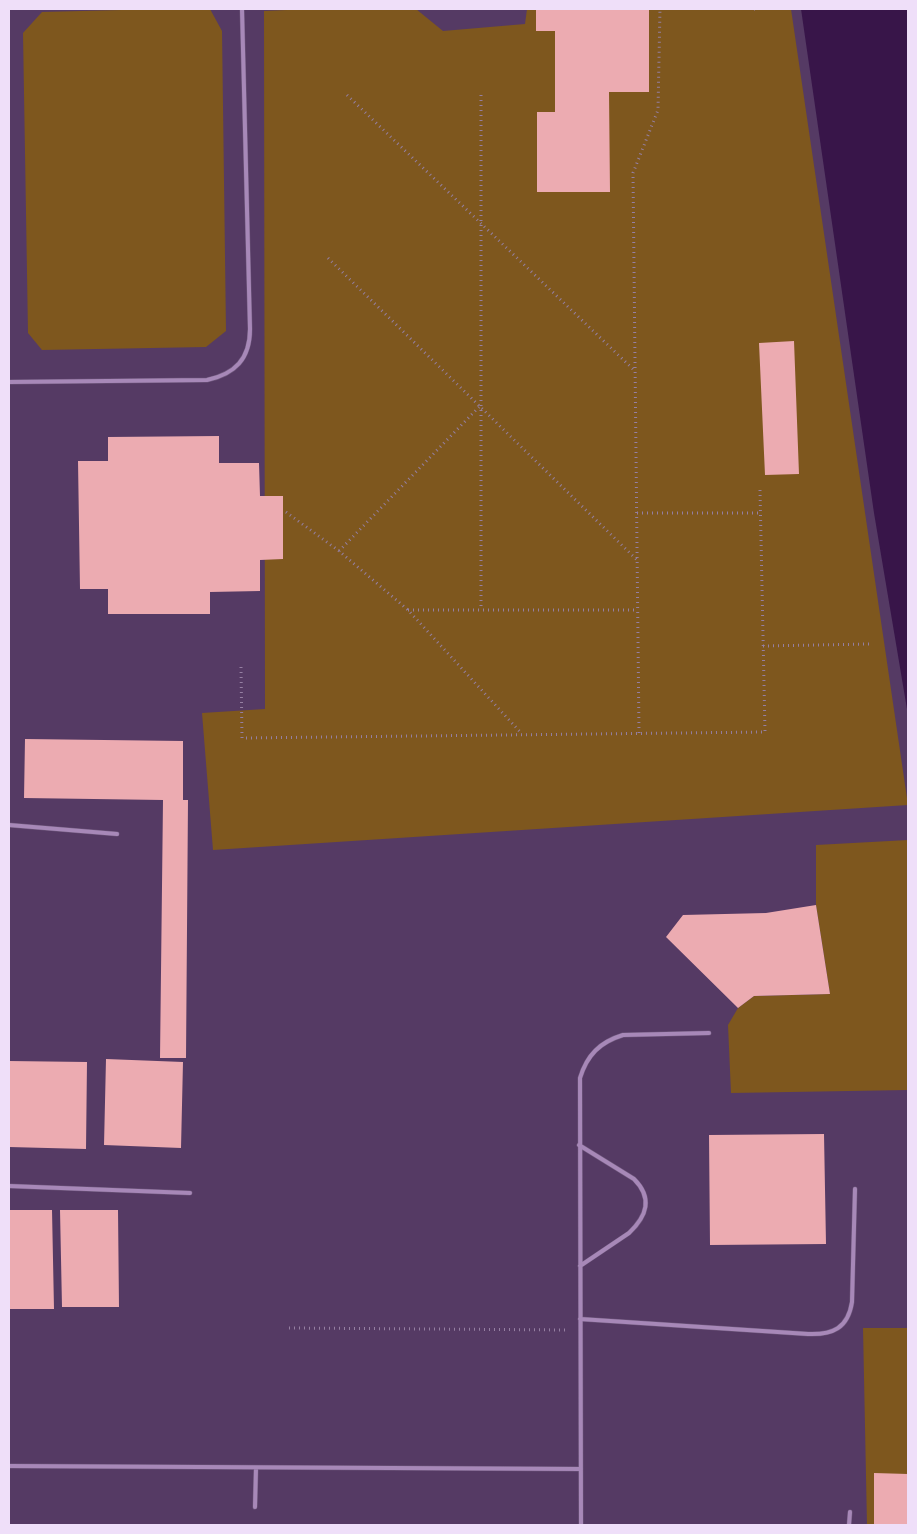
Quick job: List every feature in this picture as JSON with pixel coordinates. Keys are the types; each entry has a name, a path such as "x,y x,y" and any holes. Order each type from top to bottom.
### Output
{"lane":[{"path":"9,382 207,380 230,372 239,364 246,353 250,342 250,329 242,9"},
{"path":"9,825 117,834"},
{"path":"581,1525 580,1078 590,1055 611,1039 623,1035 709,1033"},
{"path":"579,1145 634,1179 644,1194 646,1204 645,1212 636,1227 629,1234 580,1266"},
{"path":"9,1186 190,1193"},
{"path":"580,1319 808,1334 828,1333 838,1328 845,1321 850,1312 852,1302 855,1189"},
{"path":"9,1466 581,1469"},
{"path":"255,1506 256,1468"},
{"path":"849,1525 850,1512"}],"path":[{"path":"639,733 633,173 658,110 660,9"},
{"path":"347,95 635,372"},
{"path":"481,95 481,610"},
{"path":"328,258 637,560"},
{"path":"339,551 480,406"},
{"path":"241,667 242,738 765,732 760,490"},
{"path":"286,512 339,551 408,610 522,735"},
{"path":"637,513 761,513"},
{"path":"408,610 638,610"},
{"path":"763,646 869,644"},
{"path":"288,1328 580,1330"}],"shaded area":[{"path":"210,9 222,31 226,331 206,347 42,350 28,333 23,33 42,12"},
{"path":"416,9 443,31 525,24 527,9 536,9 536,31 555,31 555,112 537,112 537,192 609,192 609,92 649,92 649,9 791,9 908,805 213,850 202,713 265,709 264,11"},
{"path":"801,9 908,9 908,715 874,513"},
{"path":"908,840 908,1090 731,1093 728,1025 738,1008 754,996 830,994 816,905 816,845"},
{"path":"863,1328 908,1328 908,1474 874,1474 874,1525 867,1525"}],"building":[{"path":"536,9 649,9 649,92 609,92 610,192 537,192 537,112 555,112 555,31 536,31"},
{"path":"794,341 799,474 765,475 759,343"},
{"path":"219,436 219,463 259,463 260,496 283,496 283,559 260,560 260,591 210,592 210,614 108,614 108,589 80,589 78,461 108,461 108,437"},
{"path":"25,739 183,741 183,800 188,800 186,1058 160,1058 163,800 24,798"},
{"path":"816,905 830,994 754,996 738,1008 666,937 683,915 766,913"},
{"path":"106,1059 183,1062 181,1148 104,1145"},
{"path":"9,1061 87,1062 86,1149 9,1147"},
{"path":"824,1134 826,1244 710,1245 709,1135"},
{"path":"9,1210 52,1210 54,1309 9,1309"},
{"path":"60,1210 118,1210 119,1307 62,1307"},
{"path":"874,1473 908,1474 908,1525 874,1525"}]}
